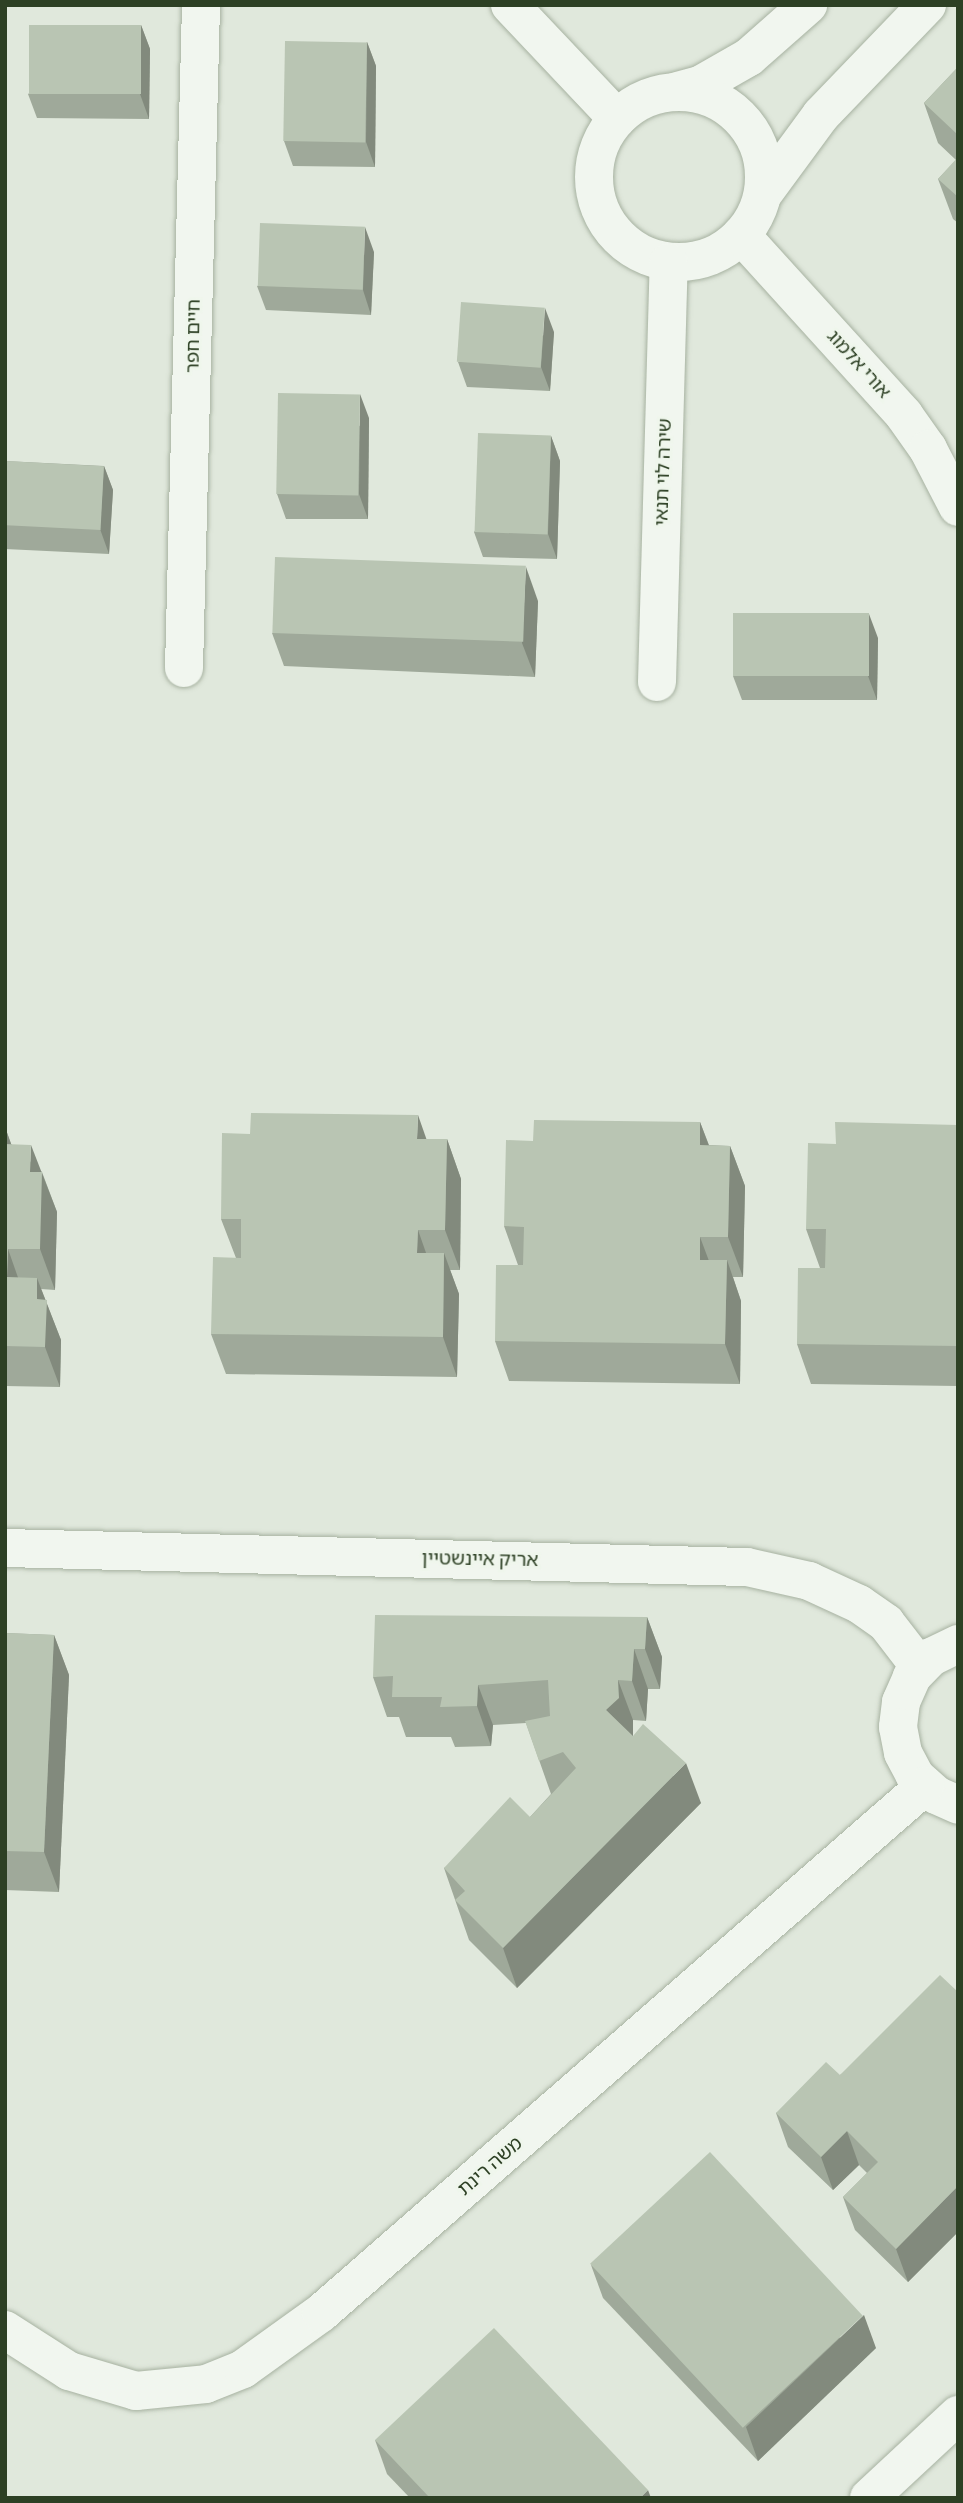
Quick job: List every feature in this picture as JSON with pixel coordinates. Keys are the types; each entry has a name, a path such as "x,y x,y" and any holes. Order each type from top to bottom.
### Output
{"street":[{"name":"חיים חפר","path":"184,667 201,5"},
{"path":"510,5 617,118"},
{"path":"808,5 749,57 700,85 639,101 617,118 597,154 594,180 598,206 621,239 643,254 668,262 708,257 741,234 763,194 821,114 927,5"},
{"path":"677,91 715,99 747,124 763,160 763,194"},
{"name":"אורי אלמוג","path":"741,234 904,415 928,449 958,507"},
{"name":"שירה לוי תנאי","path":"657,682 668,262"},
{"name":"אריק איינשטיין","path":"5,1548 747,1567 809,1581 859,1604 887,1623 920,1667"},
{"path":"958,1644 920,1667 905,1690 898,1727 902,1753 925,1786 958,1805"},
{"name":"משה רינת","path":"5,2330 69,2371 136,2391 206,2384 243,2369 321,2313 925,1786"},
{"path":"869,2498 958,2415"}],"building":[{"path":"29,25 141,25 141,94 29,94"},
{"path":"285,41 367,42 365,142 283,141"},
{"path":"958,67 958,135 924,103"},
{"path":"958,157 958,197 938,179"},
{"path":"260,223 365,227 363,290 258,286"},
{"path":"461,302 545,308 541,368 457,362"},
{"path":"278,393 360,394 358,495 276,494"},
{"path":"478,433 551,436 548,534 475,532"},
{"path":"5,461 104,466 101,530 5,525"},
{"path":"275,557 526,566 523,642 272,633"},
{"path":"733,613 869,613 869,676 733,676"},
{"path":"251,1113 418,1115 417,1139 447,1139 445,1230 418,1230 417,1253 444,1253 443,1337 211,1334 213,1257 241,1258 241,1219 221,1219 222,1133 250,1134"},
{"path":"534,1120 700,1122 700,1145 730,1146 728,1237 700,1237 700,1260 727,1260 725,1344 495,1341 496,1265 523,1265 524,1227 504,1226 506,1140 533,1141"},
{"path":"835,1122 958,1125 958,1346 797,1344 798,1268 825,1268 826,1229 806,1229 808,1143 836,1144"},
{"path":"5,1144 31,1145 30,1172 42,1172 40,1249 8,1249 7,1277 37,1278 37,1299 47,1300 45,1347 5,1346"},
{"path":"375,1615 647,1617 645,1649 634,1649 632,1681 618,1680 619,1698 606,1710 633,1736 643,1724 686,1763 503,1948 455,1900 465,1891 444,1868 510,1797 530,1817 576,1768 563,1752 539,1761 525,1721 550,1716 548,1680 478,1685 477,1706 440,1707 442,1697 392,1697 393,1676 373,1677"},
{"path":"5,1633 54,1635 44,1852 5,1851"},
{"path":"940,1975 958,1992 958,2186 896,2249 843,2197 878,2162 847,2131 821,2157 776,2113 826,2062 840,2075"},
{"path":"710,2152 863,2316 743,2428 590,2264"},
{"path":"494,2328 648,2490 640,2498 430,2498 375,2440"}]}
